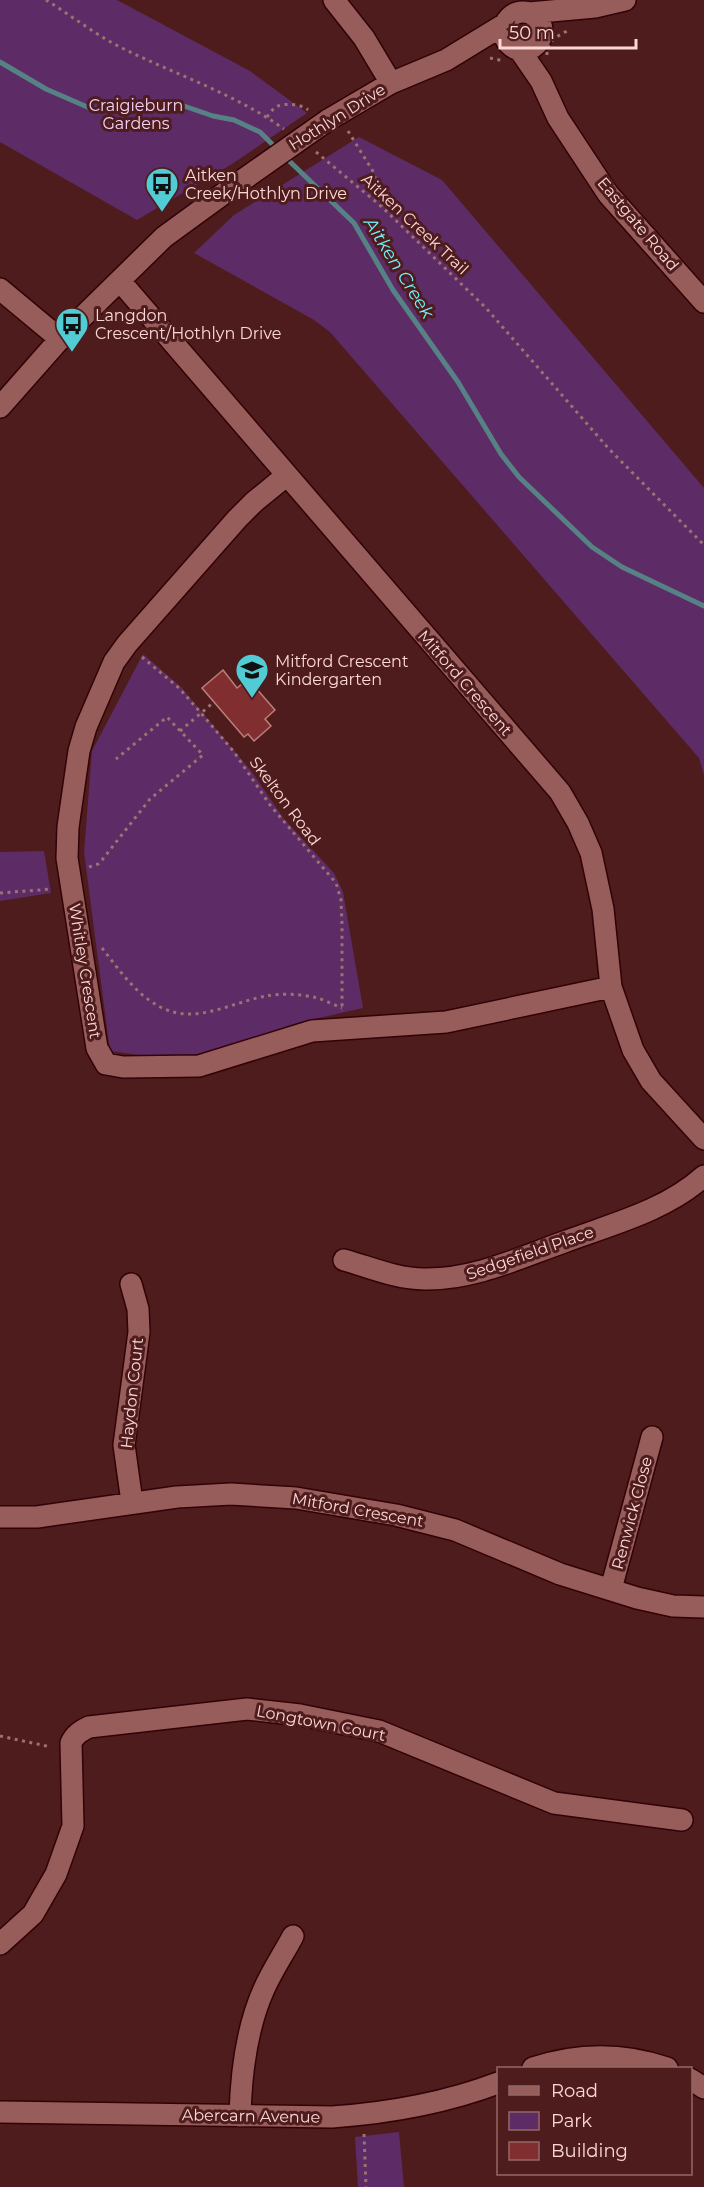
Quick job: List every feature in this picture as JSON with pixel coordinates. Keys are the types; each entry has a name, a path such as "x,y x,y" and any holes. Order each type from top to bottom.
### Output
{"street":[{"path":"334,0 364,38 391,83"},
{"name":"Hothlyn Drive","path":"529,13 595,7 625,0"},
{"name":"Hothlyn Drive","path":"446,60 484,51 527,49 595,7"},
{"path":"523,12 534,16 541,26 527,49 506,40 505,24 512,15 523,12"},
{"name":"Hothlyn Drive","path":"0,407 60,339 164,237 328,120 391,83 446,60 505,24"},
{"name":"Eastgate Road","path":"527,49 558,118 608,194 702,296"},
{"name":"Mitford Crescent","path":"120,280 560,792 591,853 603,909 611,987 633,1050 651,1081 704,1139"},
{"path":"0,289 60,339"},
{"name":"Whitley Crescent","path":"287,475 237,519 127,644 114,662 81,741 67,841 67,858 97,1048 106,1064 123,1067 199,1066 312,1031 446,1023 611,987"},
{"name":"Sedgefield Place","path":"344,1260 422,1280 479,1273 644,1213 677,1196 704,1176"},
{"name":"Haydon Court","path":"130,1284 138,1309 139,1332 124,1445 132,1502"},
{"name":"Renwick Close","path":"611,1589 652,1437"},
{"name":"Mitford Crescent","path":"0,1517 37,1517 132,1502 231,1494 296,1498 396,1515 455,1530 560,1574 637,1598 673,1606 704,1606"},
{"name":"Longtown Court","path":"0,1944 33,1914 56,1874 73,1826 71,1743 73,1737 89,1727 247,1709 300,1715 379,1731 554,1803 682,1820"},
{"path":"240,2116 247,2039 264,1989 293,1936"},
{"path":"537,2067 570,2059 605,2056 637,2059 665,2067"},
{"name":"Abercarn Avenue","path":"0,2112 306,2118 361,2115 441,2100 497,2083"}],"path":[{"path":"46,0 121,48 219,92 267,117 285,130"},
{"path":"482,59 495,58 527,49 546,51 549,44 574,28"},
{"path":"267,117 275,107 281,105 302,106 308,110"},
{"path":"347,130 374,173 382,207"},
{"name":"Aitken Creek Trail","path":"313,149 382,207 486,309 609,449 704,545"},
{"name":"Skelton Road","path":"97,942 143,995 152,1003 176,1013 212,1012 268,995 308,996 342,1008 341,900 336,883 270,805 234,752 201,713 179,688 127,644"},
{"path":"180,731 214,702"},
{"path":"83,869 98,864 145,804 203,755 166,717 116,759"},
{"path":"0,893 52,889"},
{"path":"0,1736 51,1747"},
{"path":"364,2134 366,2187"}],"green space":[{"name":"Craigieburn Gardens","path":"0,0 117,0 250,71 307,113 232,164 137,220 0,142"},
{"path":"359,137 442,180 704,488 704,775 699,758 330,332 314,320 194,253 234,215"},
{"path":"143,654 181,687 252,772 284,819 334,873 343,892 363,1008 301,1022 205,1053 161,1058 110,1051 84,852 92,751"},
{"path":"44,851 51,893 0,901 0,852"},
{"path":"399,2132 404,2187 358,2187 355,2137"}],"building":[{"path":"223,670 237,688 248,679 275,710 265,719 271,726 254,741 248,734 244,737 202,688"}],"waterway":[{"name":"Aitken Creek","path":"0,62 46,89 92,109 158,103 184,106 213,116 234,120 260,132 278,150"},
{"name":"Aitken Creek","path":"284,156 354,223 393,290 458,382 501,454 519,477 592,547 622,567 704,606"}],"place":[{"name":"Aitken Creek/Hothlyn Drive","path":"162,213"},
{"name":"Langdon Crescent/Hothlyn Drive","path":"72,353"},
{"name":"Mitford Crescent Kindergarten","path":"252,699"}]}
